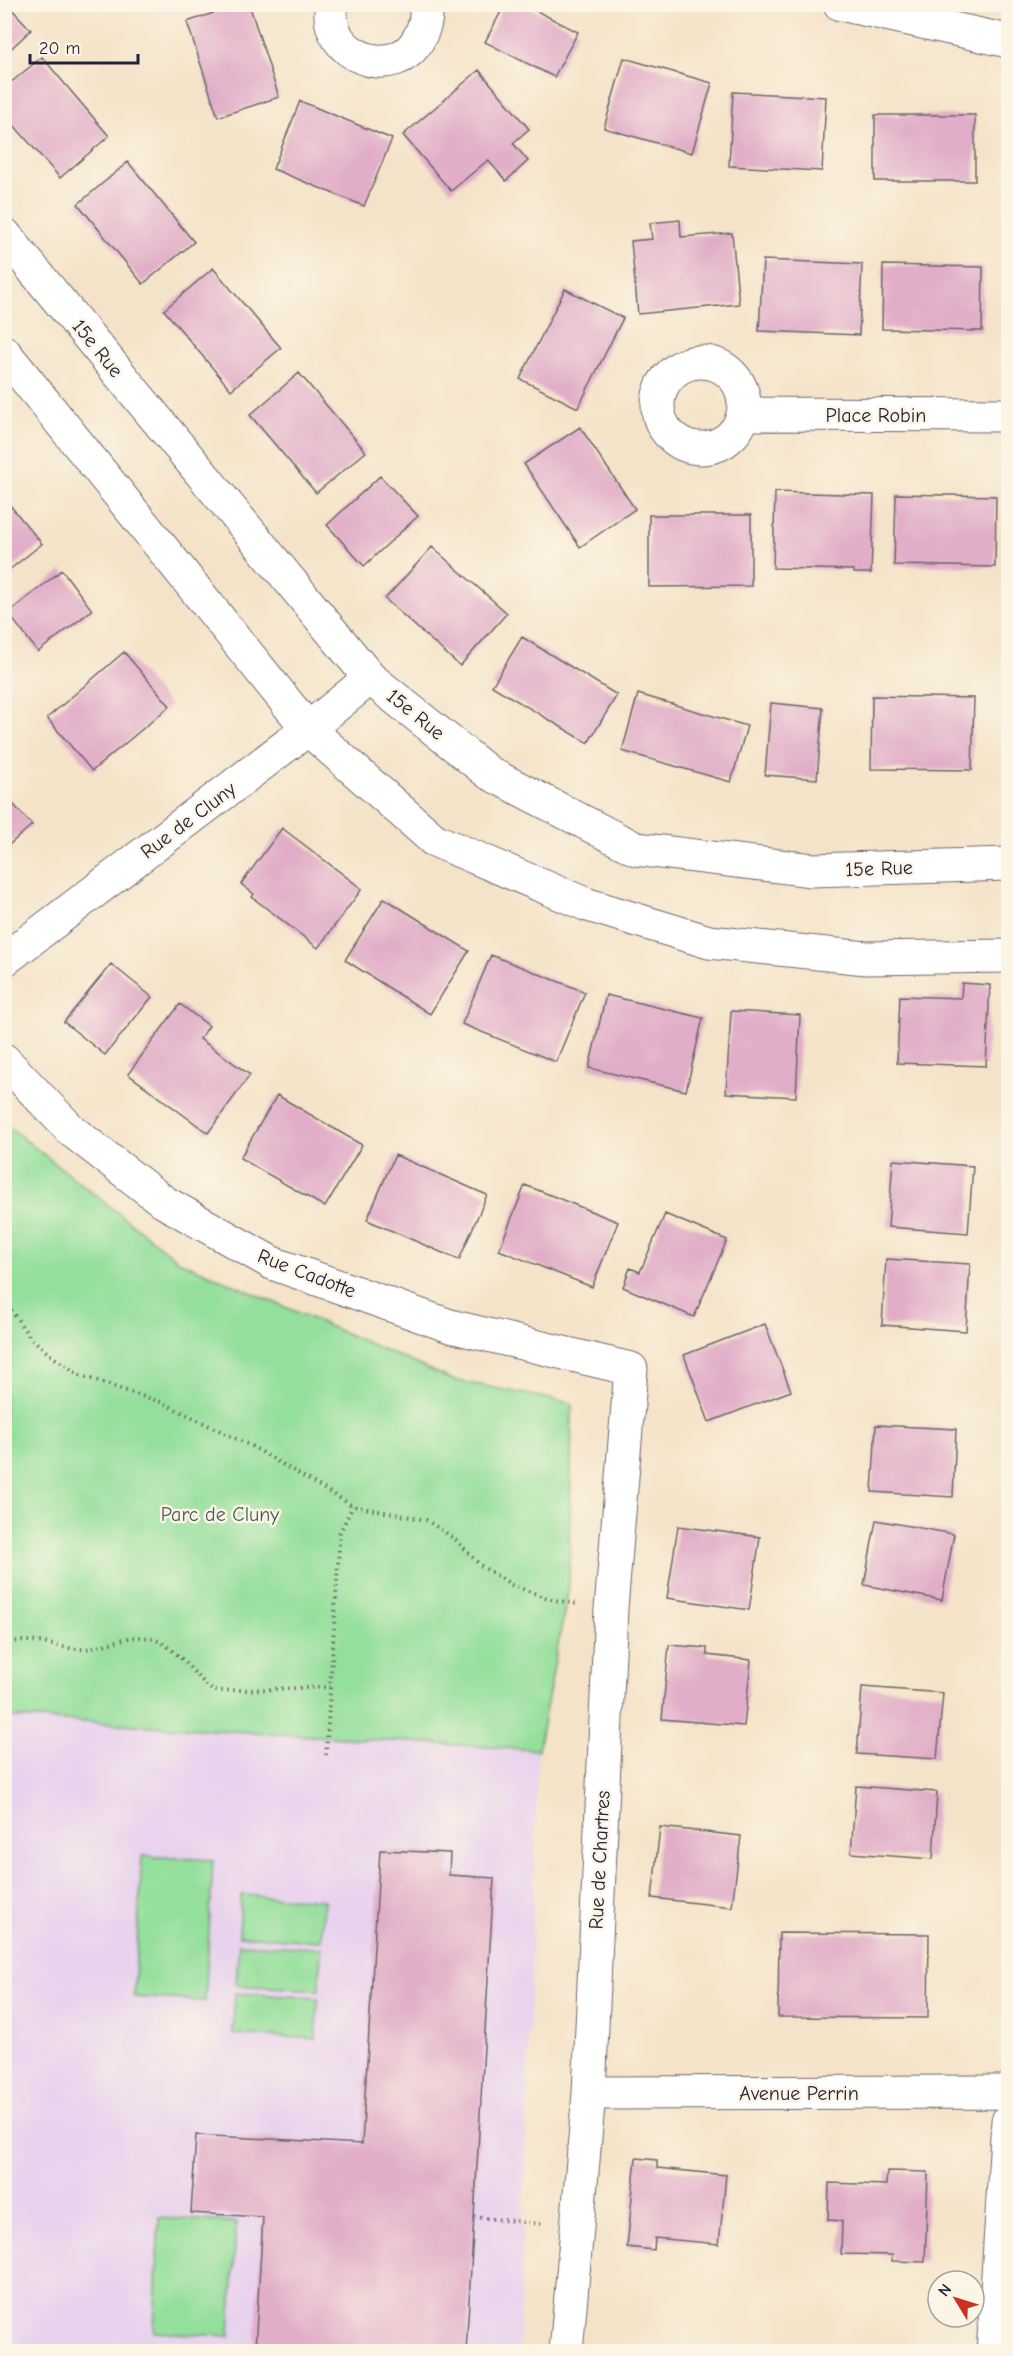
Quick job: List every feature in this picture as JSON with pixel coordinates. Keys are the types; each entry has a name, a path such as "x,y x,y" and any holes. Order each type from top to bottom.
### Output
{"street":[{"path":"332,4 331,22 336,36 345,48 359,58 375,62 399,57 418,41 425,26 425,4"},
{"path":"840,4 1008,41"},
{"name":"15e Rue","path":"4,234 370,678 489,773 636,849 812,870 1008,864"},
{"path":"4,352 308,729 434,840 585,904 709,942 866,958 1008,956"},
{"name":"Place Robin","path":"744,414 1008,415"},
{"name":"Rue de Cluny","path":"4,960 308,729 370,678"},
{"name":"Rue Cadotte","path":"4,1060 72,1131 164,1202 272,1263 450,1326 631,1369"},
{"name":"Rue de Chartres","path":"566,2352 589,2093 611,1609 631,1369"},
{"name":"Avenue Perrin","path":"589,2093 1008,2092"},
{"path":"993,2352 1008,2121"}],"path":[{"path":"4,1300 29,1336 49,1354 79,1375 163,1403 253,1447 353,1506 426,1520 455,1539 480,1565 512,1585 550,1599 611,1609"},
{"path":"326,1755 340,1532 353,1506"},
{"path":"4,1645 12,1641 34,1640 81,1649 104,1645 130,1636 144,1637 159,1642 173,1652 213,1691 330,1687"},
{"path":"474,2217 577,2227"}],"shaded area":[{"path":"4,1717 538,1750 519,2351 5,2351"}],"green space":[{"name":"Parc de Cluny","path":"4,1123 179,1261 453,1380 572,1403 569,1587 538,1750 5,1717"},
{"path":"142,1856 213,1860 205,2001 134,1997"},
{"path":"241,1895 324,1900 321,1941 239,1936"},
{"path":"239,1944 321,1948 319,1990 236,1985"},
{"path":"235,1993 318,1998 316,2039 233,2034"},
{"path":"159,2218 236,2222 230,2336 154,2332"}],"building":[{"path":"4,4 7,4 31,30 4,55"},
{"path":"240,4 249,4 279,97 218,117 187,22"},
{"path":"505,4 523,4 578,32 554,77 485,42"},
{"path":"42,57 109,136 60,178 4,114 4,88"},
{"path":"624,58 712,83 692,153 604,128"},
{"path":"479,70 529,129 513,143 528,161 506,181 488,160 451,191 403,135"},
{"path":"733,92 826,97 822,171 729,166"},
{"path":"300,101 392,139 364,206 273,169"},
{"path":"875,115 975,115 975,181 875,181"},
{"path":"128,162 194,242 143,284 78,204"},
{"path":"680,220 681,237 732,233 739,304 638,314 631,241 652,239 650,223"},
{"path":"763,260 862,264 859,335 759,331"},
{"path":"883,265 983,267 982,331 882,329"},
{"path":"213,268 281,348 231,390 164,310"},
{"path":"565,289 623,318 578,408 520,379"},
{"path":"299,373 366,452 316,493 250,415"},
{"path":"580,427 635,509 580,547 524,464"},
{"path":"380,476 418,516 364,566 327,525"},
{"path":"775,492 874,495 871,573 854,573 854,570 773,568"},
{"path":"896,494 996,496 995,567 894,565"},
{"path":"4,498 42,544 4,574"},
{"path":"649,515 751,515 751,586 649,587"},
{"path":"432,547 507,613 460,666 385,599"},
{"path":"62,570 92,610 38,652 8,613"},
{"path":"522,637 617,695 588,743 492,686"},
{"path":"124,652 170,706 92,771 47,718"},
{"path":"638,694 747,726 731,782 622,751"},
{"path":"872,696 974,698 972,770 871,769"},
{"path":"771,703 823,708 817,779 765,775"},
{"path":"4,794 32,825 4,849"},
{"path":"282,828 362,889 318,948 252,897 254,894 241,884"},
{"path":"384,898 469,951 430,1014 345,960"},
{"path":"491,955 585,992 556,1062 462,1024"},
{"path":"111,964 152,997 105,1055 64,1022"},
{"path":"962,983 990,985 986,1066 897,1063 900,996 961,998"},
{"path":"606,995 703,1018 686,1091 589,1068"},
{"path":"180,1004 209,1026 200,1039 250,1075 208,1133 128,1074"},
{"path":"731,1011 800,1015 796,1097 726,1093"},
{"path":"277,1095 362,1145 325,1207 240,1158"},
{"path":"395,1155 487,1195 459,1260 367,1220"},
{"path":"893,1160 973,1166 968,1233 888,1227"},
{"path":"525,1185 618,1222 592,1287 499,1250"},
{"path":"665,1214 727,1240 694,1317 623,1287 630,1268 640,1272"},
{"path":"886,1259 970,1264 966,1331 882,1325"},
{"path":"765,1324 791,1391 709,1422 684,1355"},
{"path":"876,1425 956,1429 953,1497 872,1492"},
{"path":"876,1520 954,1534 942,1600 864,1585"},
{"path":"678,1526 760,1537 749,1610 667,1598"},
{"path":"669,1645 707,1648 707,1655 751,1660 744,1726 662,1719"},
{"path":"862,1687 943,1693 937,1759 857,1754"},
{"path":"856,1786 937,1792 933,1859 851,1853"},
{"path":"660,1827 741,1836 732,1907 652,1898"},
{"path":"380,1850 450,1853 449,1875 494,1878 466,2352 293,2352 255,2349 263,2217 191,2213 196,2135 362,2144"},
{"path":"779,1933 929,1934 928,2018 778,2017"},
{"path":"636,2158 657,2160 657,2168 726,2175 719,2244 655,2238 654,2250 627,2247"},
{"path":"887,2171 928,2172 925,2262 892,2261 892,2255 841,2254 842,2221 828,2220 829,2183 886,2185"}]}
